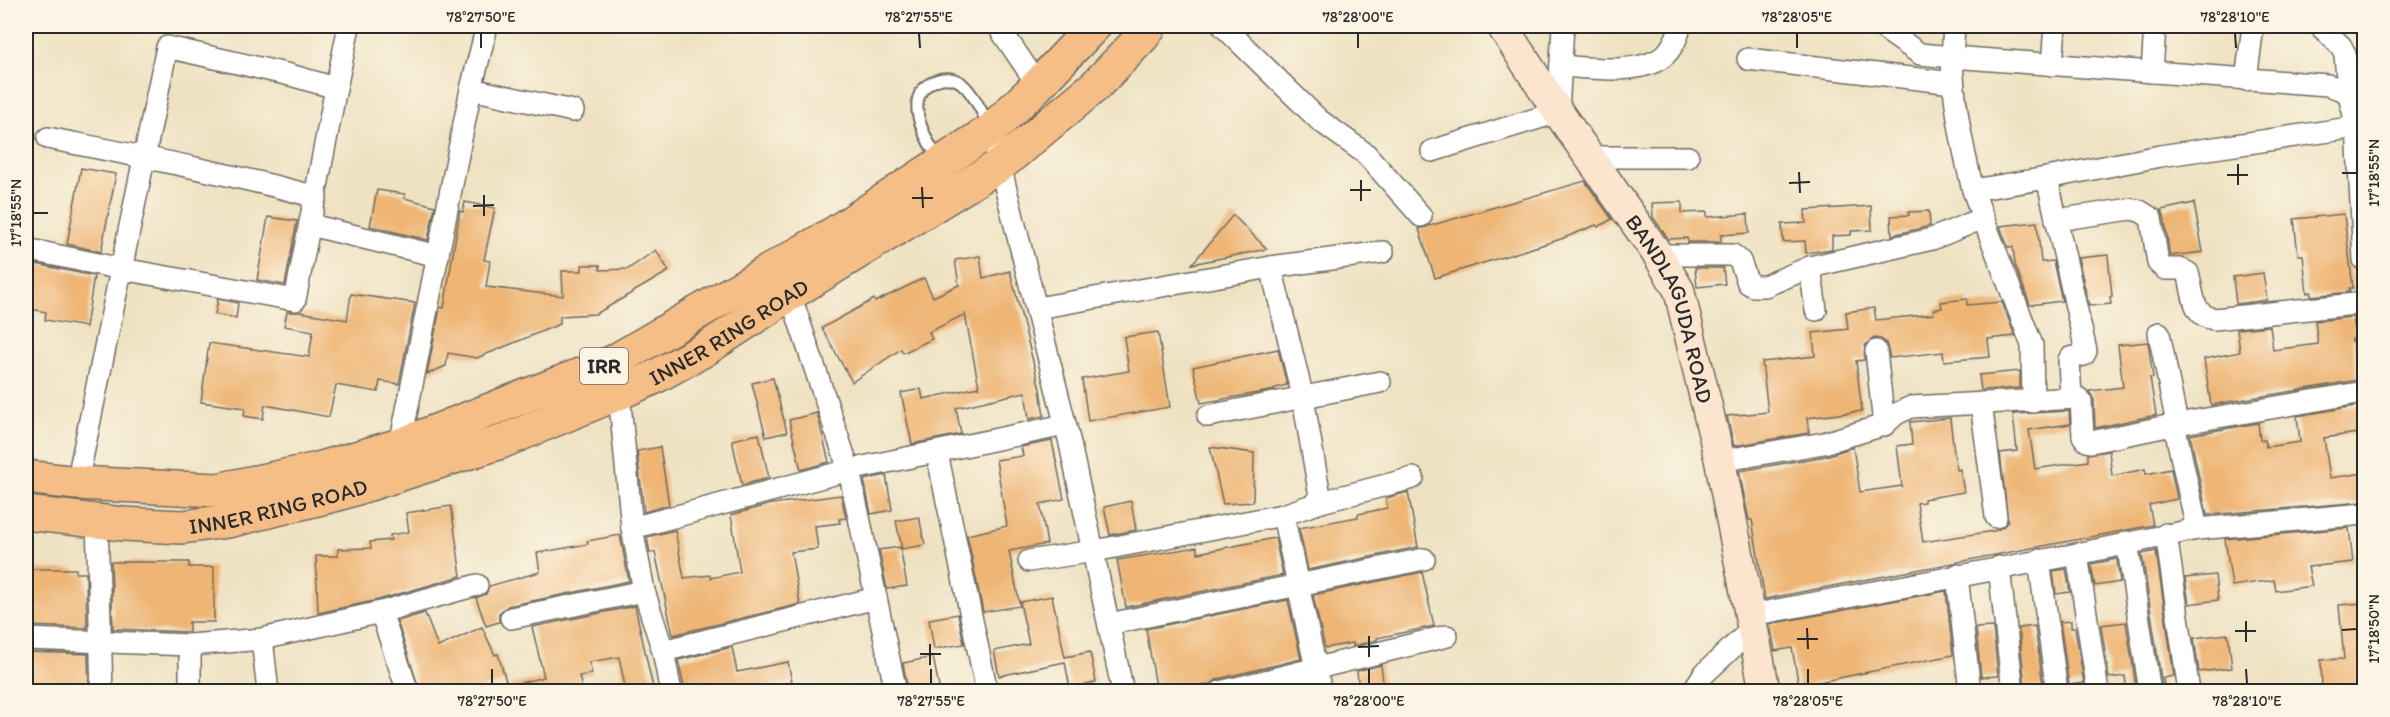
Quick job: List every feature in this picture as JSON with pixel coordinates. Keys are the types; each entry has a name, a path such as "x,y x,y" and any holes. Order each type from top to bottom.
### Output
{"highway":[{"name":"INNER RING ROAD","path":"26,513 131,524 182,526 228,521 320,484 400,446 613,363 783,265 991,130 1038,86 1094,26"},
{"name":"INNER RING ROAD","path":"26,477 78,483 217,490 320,484 501,442 620,393 704,350 790,294 1000,165 1095,86 1150,26"},
{"path":"130,485 131,524"}],"street":[{"path":"26,249 295,300 349,26"},
{"path":"400,446 471,89 487,26"},
{"path":"998,26 1038,86"},
{"path":"1222,26 1319,120 1366,154 1421,216"},
{"name":"BANDLAGUDA ROAD","path":"1502,26 1558,112 1658,255 1678,290 1720,460 1764,692"},
{"path":"1432,151 1558,112 1563,26"},
{"path":"1561,66 1598,69 1636,67 1660,60 1677,38 1680,26"},
{"path":"1880,26 1920,54 2337,86 2355,110"},
{"path":"1954,26 1953,83 1959,132 1973,190 2032,345 2033,402"},
{"path":"2052,65 2055,26"},
{"path":"2152,72 2155,26"},
{"path":"2246,80 2253,26"},
{"path":"2320,26 2341,46 2345,54 2355,110 2364,260"},
{"path":"78,483 167,47 336,88"},
{"path":"1748,59 1953,83"},
{"path":"471,89 573,111"},
{"path":"1973,190 2160,156 2355,110"},
{"path":"991,130 1065,425 1123,692"},
{"path":"48,138 145,157 316,197"},
{"path":"1590,157 1688,157"},
{"path":"2047,178 2086,351 2084,355 2068,360 2071,398"},
{"path":"2056,220 2131,209 2146,213 2151,218 2158,263 2164,269 2180,269 2188,273 2198,312 2204,318 2215,319 2364,303"},
{"path":"1658,255 1733,255 1740,261 1749,282 1758,286 1809,267 1932,239 1983,218"},
{"path":"310,225 438,256"},
{"path":"1037,308 1271,267 1383,252"},
{"path":"1271,267 1303,398 1321,502"},
{"path":"1809,267 1816,310"},
{"path":"790,294 849,470 896,692"},
{"path":"2159,333 2177,424 2175,428 2197,528"},
{"path":"1876,351 1884,425"},
{"path":"1208,416 1380,382"},
{"path":"1720,460 1824,443 1884,425 1896,414 1911,407 2078,398 2081,401 2083,436 2091,442 2177,424 2364,392"},
{"path":"620,393 632,528 644,591 663,651 671,692"},
{"path":"1982,403 1996,517"},
{"path":"632,528 849,470 1065,425"},
{"path":"937,453 987,692"},
{"path":"1029,561 1094,551 1283,514 1413,478"},
{"path":"1283,514 1321,692"},
{"path":"1692,692 1704,674 1752,621 1957,575 2077,554 2197,528 2364,514"},
{"path":"97,521 102,692"},
{"path":"2166,534 2189,692"},
{"path":"2127,542 2150,692"},
{"path":"2077,554 2098,692"},
{"path":"1109,624 1424,559"},
{"path":"2039,560 2057,692"},
{"path":"1999,567 2013,692"},
{"path":"1957,575 1971,692"},
{"path":"26,639 190,645 261,639 381,612 477,585"},
{"path":"511,618 644,591"},
{"path":"663,651 876,598"},
{"path":"381,612 408,692"},
{"path":"1220,692 1447,636"},
{"path":"261,639 268,692"},
{"path":"190,645 190,692"}],"lane":[{"path":"941,163 924,137 917,111 919,98 924,88 930,84 948,78 959,81 973,98 991,130"}],"building":[{"path":"81,168 116,174 101,252 67,244"},
{"path":"1585,181 1612,219 1598,227 1596,225 1561,239 1435,278 1419,229"},
{"path":"377,190 405,194 404,198 435,206 428,240 370,226"},
{"path":"465,202 495,208 484,260 490,261 486,287 563,296 562,271 582,271 582,265 600,265 600,270 628,269 656,250 669,271 596,314 560,316 560,324 477,358 448,353 446,366 427,374 440,307 444,308 460,211 463,212"},
{"path":"1682,202 1682,213 1707,212 1707,217 1748,214 1749,233 1721,235 1721,242 1688,242 1687,238 1668,239 1653,217 1652,203"},
{"path":"2194,203 2203,252 2170,256 2161,210"},
{"path":"1871,206 1872,230 1851,231 1851,235 1832,236 1832,249 1806,253 1805,241 1783,242 1782,224 1806,223 1805,210"},
{"path":"1929,211 1930,226 1892,235 1891,216"},
{"path":"2344,214 2353,288 2349,288 2350,292 2311,296 2311,292 2307,293 2303,255 2298,255 2294,219"},
{"path":"1233,215 1267,249 1192,264"},
{"path":"268,217 297,221 285,285 257,280"},
{"path":"2037,222 2041,262 2053,261 2062,301 2030,305 2015,264 2013,247 2008,247 2000,226"},
{"path":"2108,255 2111,304 2089,306 2078,258"},
{"path":"980,256 983,278 1010,271 1040,389 1044,416 1029,419 1025,392 956,408 961,434 912,444 901,393 921,389 923,399 979,387 965,314 929,332 932,339 903,353 901,349 852,382 822,328 874,299 875,302 924,278 933,297 959,285 955,260"},
{"path":"26,262 94,276 86,327 45,320 46,312 26,308"},
{"path":"1695,268 1723,268 1725,284 1697,287"},
{"path":"2263,273 2267,300 2236,304 2233,277"},
{"path":"351,294 415,303 399,384 380,381 378,392 336,385 329,417 265,405 263,419 244,416 245,408 201,402 209,343 309,357 313,331 284,326 287,312 347,320"},
{"path":"218,299 238,303 236,318 215,314"},
{"path":"1967,299 1967,305 2002,302 2015,336 1988,339 1990,357 1944,361 1943,352 1890,358 1886,343 1874,338 1865,345 1864,360 1856,361 1862,411 1807,418 1809,433 1734,446 1727,416 1768,412 1762,362 1815,356 1813,333 1848,329 1846,312 1874,308 1876,320 1934,314 1933,310 1942,308 1941,302"},
{"path":"2353,317 2356,338 2352,339 2358,380 2211,405 2204,359 2240,352 2237,329 2270,326 2273,350 2318,344 2315,321"},
{"path":"1158,332 1170,407 1088,421 1082,379 1129,371 1124,337"},
{"path":"2148,342 2153,378 2150,378 2156,415 2095,428 2094,400 2089,391 2123,387 2118,345"},
{"path":"1278,349 1287,385 1275,388 1275,390 1201,403 1193,367"},
{"path":"2020,371 2020,388 1981,390 1979,375"},
{"path":"773,378 787,432 766,437 752,383"},
{"path":"2362,405 2364,432 2324,438 2330,478 2364,473 2364,502 2207,515 2190,435 2258,423 2260,440 2265,440 2266,447 2300,442 2297,416"},
{"path":"2069,411 2070,424 2029,430 2035,469 2088,461 2088,454 2109,451 2112,476 2145,469 2146,474 2171,469 2177,499 2149,505 2153,525 1765,599 1752,520 1749,520 1739,471 1826,456 1853,447 1860,492 1902,486 1897,446 1912,444 1910,422 1950,418 1957,470 1960,469 1964,492 1924,499 1924,502 1917,503 1923,542 1994,531 2003,527 2008,521 2000,453 2017,451 2013,414"},
{"path":"817,413 829,462 801,470 789,420"},
{"path":"759,434 769,478 742,485 732,440"},
{"path":"1052,441 1064,499 1040,504 1047,544 1009,551 1020,606 983,612 967,535 1007,526 996,460 1023,456 1021,447"},
{"path":"660,447 669,505 644,512 637,451"},
{"path":"1210,447 1254,453 1253,502 1223,504"},
{"path":"886,475 892,510 871,514 864,480"},
{"path":"1408,492 1418,547 1308,570 1299,528 1358,517 1358,514 1387,508 1386,498"},
{"path":"841,495 846,518 839,519 840,523 815,526 818,549 791,552 800,604 673,635 655,552 650,553 647,537 675,530 684,578 710,575 711,578 740,572 731,515 772,504"},
{"path":"1131,501 1136,530 1110,535 1104,507"},
{"path":"451,506 461,576 378,600 318,613 316,556 338,556 338,549 371,548 370,542 391,540 390,535 409,532 406,513"},
{"path":"919,517 925,545 902,549 896,521"},
{"path":"2349,528 2353,562 2308,567 2312,586 2276,591 2274,580 2232,586 2225,539"},
{"path":"620,535 629,581 508,606 499,613 499,622 486,626 476,598 486,594 489,586 540,572 537,553 588,544 587,541"},
{"path":"1275,538 1283,575 1126,607 1117,560 1197,547 1198,553"},
{"path":"900,547 907,586 887,589 879,550"},
{"path":"2156,551 2174,676 2163,678 2165,692 2163,692 2142,554"},
{"path":"2117,559 2120,582 2095,586 2091,564"},
{"path":"111,562 189,562 189,567 214,567 214,622 189,622 189,632 113,629"},
{"path":"26,569 76,569 76,573 86,573 87,628 26,626"},
{"path":"2066,569 2070,592 2056,594 2053,571"},
{"path":"1422,572 1434,626 1377,638 1377,640 1353,646 1353,643 1325,648 1313,595"},
{"path":"2215,575 2218,600 2189,604 2185,578"},
{"path":"1946,591 1953,655 1799,686 1792,648 1775,651 1770,624"},
{"path":"1052,596 1065,657 1090,652 1096,682 1070,688 1065,662 999,676 994,651 1029,644 1020,602"},
{"path":"1288,600 1301,659 1218,679 1211,684 1157,692 1146,629"},
{"path":"2364,603 2364,692 2322,692 2321,660 2344,659 2339,605"},
{"path":"635,606 653,688 626,692 619,657 589,662 592,674 579,676 583,692 512,692 511,685 544,677 532,627"},
{"path":"425,613 438,647 482,627 495,655 498,654 506,681 470,692 420,692 397,621"},
{"path":"958,614 964,644 934,649 929,619"},
{"path":"2071,621 2071,628 2075,628 2084,683 2069,685 2060,622"},
{"path":"2126,622 2137,692 2127,692 2125,676 2109,678 2101,625"},
{"path":"2035,626 2043,686 2025,688 2019,628"},
{"path":"1993,627 1998,676 1981,677 1976,628"},
{"path":"2228,634 2232,668 2199,672 2194,638"},
{"path":"732,647 737,672 788,662 792,682 765,687 765,692 685,692 678,660"},
{"path":"26,652 88,654 89,689 26,689"},
{"path":"933,657 940,692 908,692 903,663"},
{"path":"1381,665 1384,692 1359,692 1357,671"}]}
